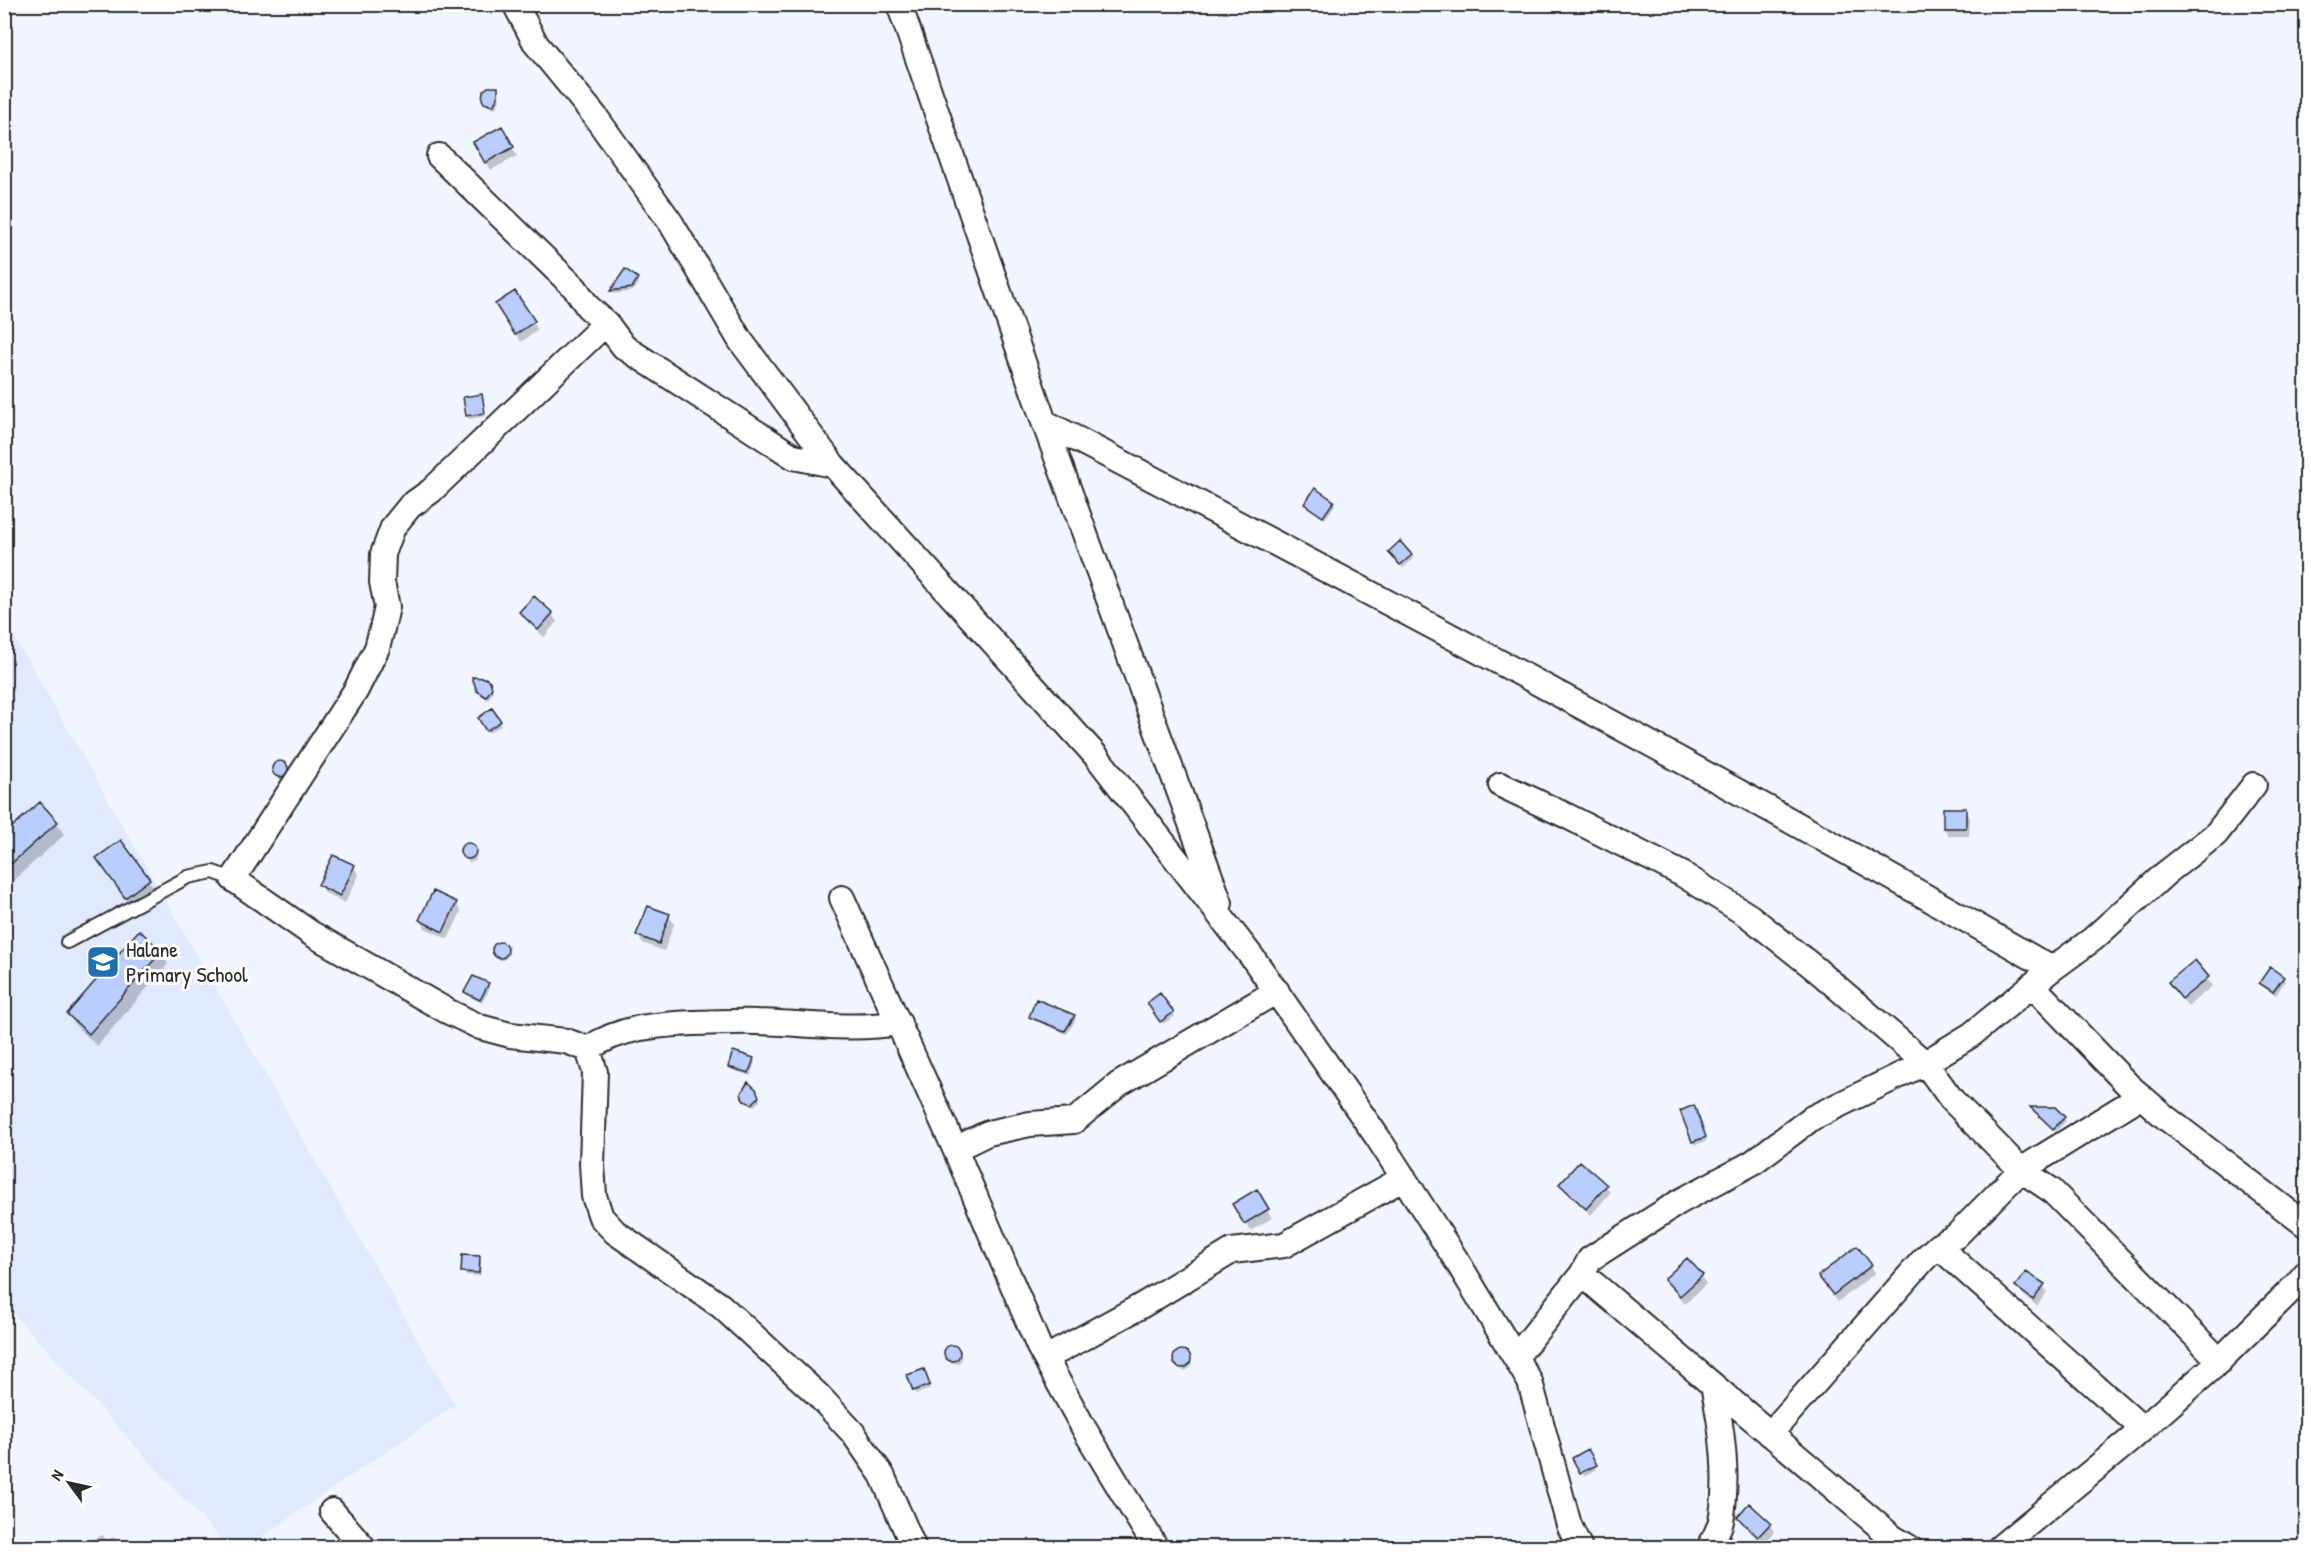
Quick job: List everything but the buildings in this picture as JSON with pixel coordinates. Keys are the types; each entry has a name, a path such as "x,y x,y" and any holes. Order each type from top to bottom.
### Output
{"street":[{"path":"515,4 536,44 595,116 671,223 740,340 833,465 1097,757 1227,923 1276,991 1404,1178 1530,1382 1569,1525 1580,1548"},
{"path":"899,4 1044,422 1227,923"},
{"path":"439,156 575,288 588,307 606,323 624,347 794,457 833,465"},
{"path":"588,1049 566,1041 510,1035 480,1027 447,1011 312,934 233,879 356,690 377,648 387,607 382,582 383,554 393,527 410,506 432,491 606,323"},
{"path":"1044,422 1315,564 1725,784 1911,887 2052,969"},
{"path":"1501,785 1682,874 1749,916 1817,970 1925,1063 1952,1100 2021,1170 2051,1190 2220,1361"},
{"path":"1516,1358 1582,1274 1590,1259 1679,1202 1752,1163 1812,1118 1925,1063 1971,1035 2093,939 2166,873 2216,834 2254,785"},
{"path":"842,898 1046,1358 1086,1432 1156,1548"},
{"path":"2032,985 2141,1096 2192,1139 2307,1225"},
{"path":"955,1149 988,1133 1030,1124 1074,1121 1119,1084 1276,991"},
{"path":"588,1049 602,1039 624,1030 664,1024 756,1022 870,1027 898,1023"},
{"path":"588,1049 595,1072 592,1164 594,1196 601,1217 615,1232 721,1306 818,1395 854,1433 882,1475 914,1548"},
{"path":"1770,1434 1924,1259 1938,1246 1956,1236 2021,1170 2141,1096"},
{"path":"1046,1358 1141,1306 1232,1251 1284,1245 1404,1178"},
{"path":"1938,1246 2143,1429"},
{"path":"1999,1548 2143,1429 2220,1361 2307,1273"},
{"path":"1582,1274 1892,1537 1910,1548"},
{"path":"1710,1548 1720,1523 1724,1466 1722,1432 1713,1385"},
{"path":"332,1511 364,1548"}],"lane":[{"path":"67,942 188,877 213,872 233,879"}],"shaded area":[{"name":"Halane Primary School","path":"4,619 455,1405 246,1547 228,1547 5,1304"}],"place":[{"name":"Halane Primary School","path":"103,962"}]}
